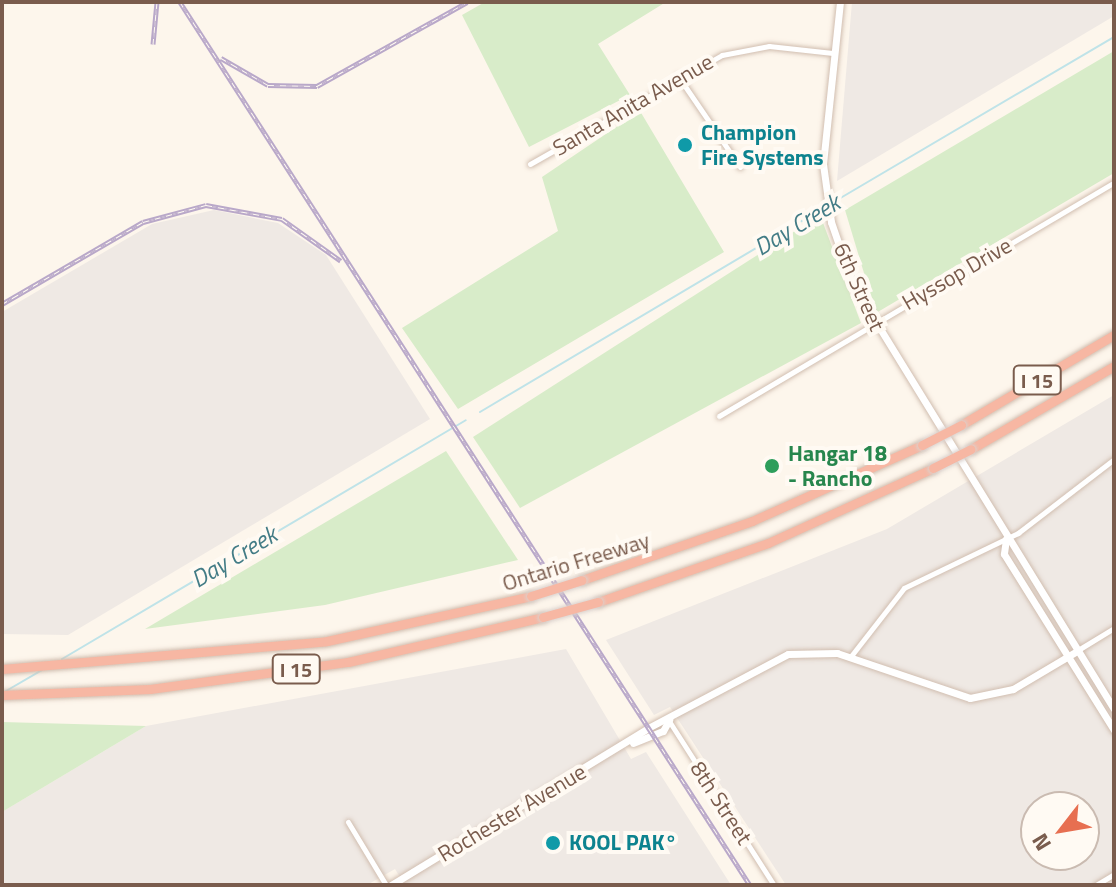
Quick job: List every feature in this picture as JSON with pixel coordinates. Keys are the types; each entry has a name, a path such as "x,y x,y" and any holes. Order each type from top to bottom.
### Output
{"highway":[{"name":"Ontario Freeway","path":"4,670 91,667 327,641 531,596 798,503 961,425 1114,335"},
{"name":"Ontario Freeway","path":"2,695 150,689 348,662 598,602 768,543 933,468 1114,366"}],"main road":[{"name":"6th Street","path":"840,2 823,138 831,222 873,324 1114,709"},
{"name":"6th Street","path":"1006,539 1004,554 1114,730"},
{"name":"Rochester Avenue","path":"388,885 788,654 851,656 970,698 1013,689 1077,651"}],"street":[{"name":"Santa Anita Avenue","path":"530,164 678,76 746,48 833,53"},
{"path":"678,76 740,167"},
{"name":"Hyssop Drive","path":"719,416 1114,182"},
{"path":"851,656 898,592 1006,539 1114,459"},
{"path":"1077,651 1114,628"},
{"name":"8th Street","path":"669,720 774,885"},
{"path":"348,822 388,885"},
{"path":"1096,885 1114,874"}],"shaded area":[{"path":"852,2 1114,2 1114,16 837,181"},
{"path":"214,210 278,223 326,255 430,419 68,635 2,634 2,312 152,224"},
{"path":"1114,395 1114,885 786,885 670,707 654,715 606,640 887,529"},
{"path":"566,649 631,759 646,752 731,885 405,885 395,869 367,885 2,885 2,812 146,726"}],"green space":[{"path":"485,2 666,2 598,44 630,95 529,147 462,15"},
{"path":"1114,51 1114,173 876,313 845,210"},
{"path":"640,111 724,252 458,409 402,328 558,231 542,177"},
{"path":"820,215 861,323 520,508 473,437"},
{"path":"446,451 518,560 325,605 145,629"},
{"path":"2,722 146,726 2,812"}],"waterway":[{"name":"Day Creek","path":"832,203 1114,37"},
{"name":"Day Creek","path":"480,412 827,206"},
{"name":"Day Creek","path":"62,659 466,420"},
{"name":"Day Creek","path":"6,691 42,670"}],"railway":[{"path":"153,44 157,2"},
{"path":"180,2 750,885"},
{"path":"221,58 268,85 317,86 467,2"},
{"path":"2,304 143,222 206,205 282,219 341,261"}],"place":[{"name":"Champion Fire Systems","path":"685,145"},
{"name":"Hangar 18 - Rancho","path":"772,466"},
{"name":"KOOL PAK°","path":"553,843"}]}
